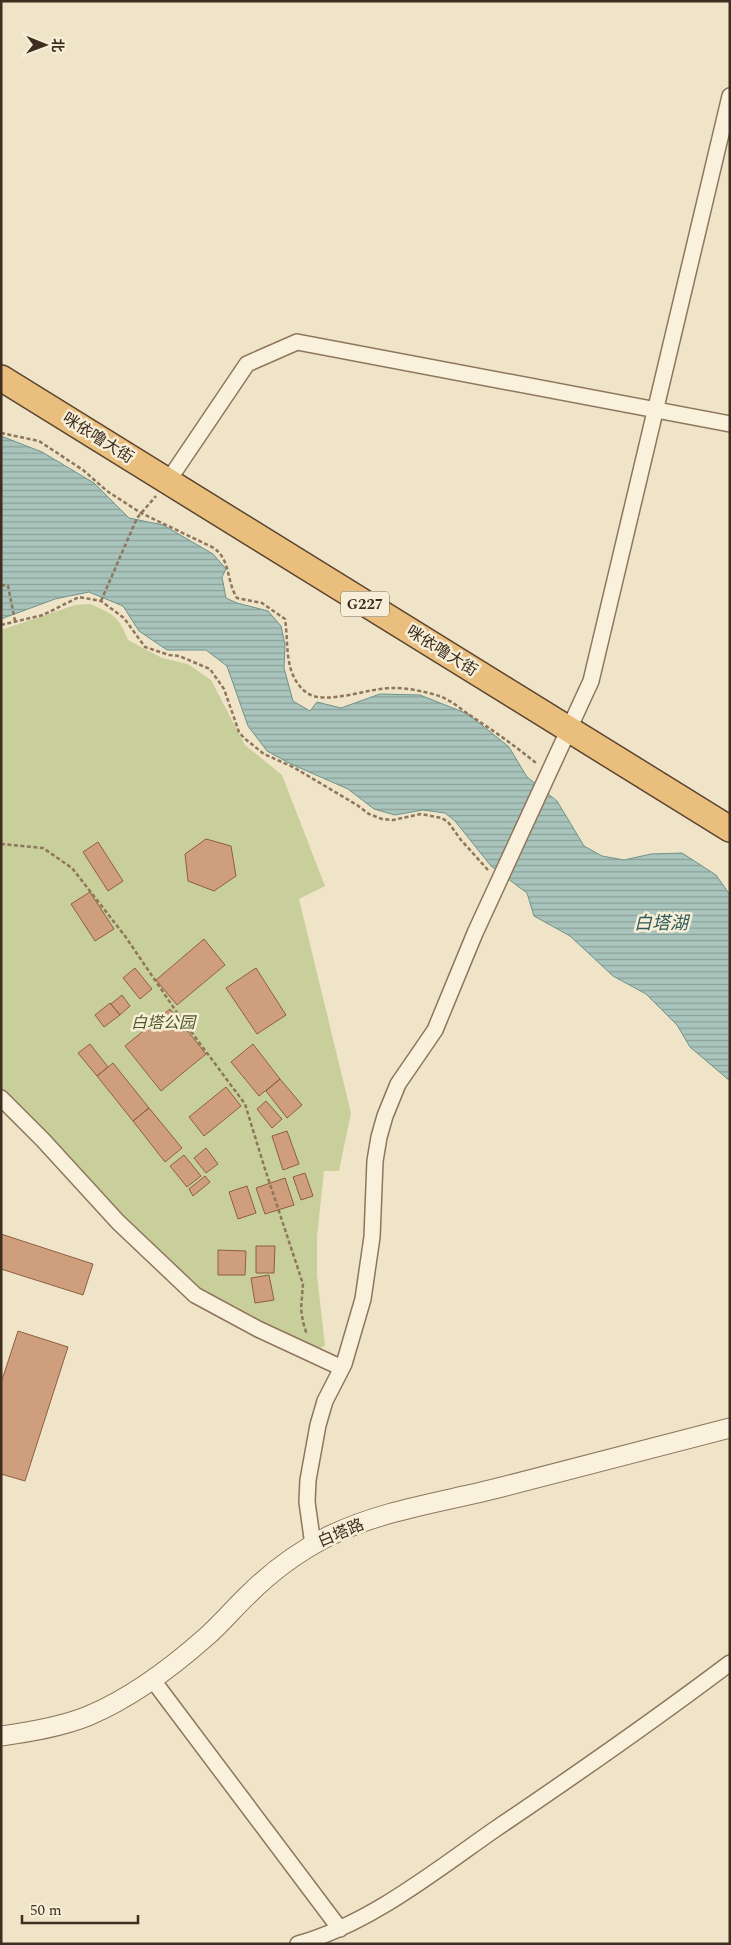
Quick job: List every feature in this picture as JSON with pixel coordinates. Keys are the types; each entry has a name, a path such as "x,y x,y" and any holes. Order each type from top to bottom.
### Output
{"highway":[{"name":"咪依噜大街","path":"1,378 730,829"}],"street":[{"path":"313,1544 307,1502 308,1480 318,1425 325,1401 342,1368 363,1299 372,1237 376,1161 379,1137 385,1116 398,1084 435,1030 474,933 549,774 590,681 730,96"},
{"path":"168,481 247,364 297,342 730,424"},
{"path":"1,1098 43,1140 118,1222 195,1295 258,1329 342,1368"},
{"name":"白塔路","path":"1,1736 61,1724 87,1716 127,1695 207,1637 268,1576 313,1544 347,1528 392,1514 730,1428"},
{"path":"298,1944 340,1929 435,1872 593,1762 730,1663"},
{"path":"152,1678 340,1929"}],"path":[{"path":"1,433 39,441 83,470 107,491 141,513 215,549 225,559 230,582 237,598 262,603 283,616 287,633 287,653 291,673 298,684 308,693 318,697 332,698 364,691 394,688 441,697 503,737 549,774"},
{"path":"101,601 137,518 168,481"},
{"path":"1,585 8,586 15,621"},
{"path":"1,625 43,614 79,597 101,601 124,618 145,647 169,655 179,656 210,669 227,694 239,732 264,754 293,767 369,814 382,819 393,820 421,814 442,818 448,822 461,840 499,882"},
{"path":"1,844 43,848 72,868 125,936 178,1014 245,1104 304,1284 301,1303 302,1322 310,1340"}],"green space":[{"name":"白塔公园","path":"90,604 114,617 122,626 128,640 162,658 188,664 211,680 245,745 282,775 325,886 299,899 351,1113 339,1171 324,1171 317,1237 317,1275 325,1346 312,1351 208,1299 119,1217 1,1091 1,630 75,605"}],"water":[{"name":"白塔湖","path":"1,436 42,452 94,483 129,518 163,525 213,554 226,569 222,577 226,598 237,603 268,611 281,626 285,645 284,668 293,701 310,711 317,702 341,708 380,694 420,695 468,714 509,747 527,777 557,801 584,846 602,856 624,860 651,854 682,853 716,875 730,895 730,1081 690,1047 677,1025 646,994 613,976 570,936 534,916 527,893 491,866 455,821 445,813 423,810 395,815 374,809 348,789 291,764 267,751 248,726 227,666 206,650 167,650 139,631 123,606 89,592 55,599 1,619"}],"building":[{"path":"206,839 231,846 236,876 214,891 188,881 185,854"},
{"path":"98,842 123,881 108,891 83,852"},
{"path":"90,892 114,929 95,941 71,904"},
{"path":"204,939 225,965 177,1005 156,980"},
{"path":"135,968 152,989 140,999 123,978"},
{"path":"256,968 286,1015 257,1034 226,988"},
{"path":"122,995 130,1006 120,1015 111,1004"},
{"path":"110,1003 120,1015 104,1027 95,1015"},
{"path":"170,1009 206,1054 161,1091 125,1046"},
{"path":"90,1044 108,1067 97,1076 78,1053"},
{"path":"253,1044 280,1079 259,1096 231,1062"},
{"path":"113,1063 149,1108 133,1121 97,1076"},
{"path":"280,1079 302,1105 287,1118 266,1091"},
{"path":"226,1087 241,1106 204,1136 189,1117"},
{"path":"266,1101 282,1119 272,1128 257,1109"},
{"path":"149,1108 182,1148 165,1162 133,1121"},
{"path":"287,1131 299,1164 283,1170 272,1136"},
{"path":"206,1148 218,1164 206,1173 194,1158"},
{"path":"184,1155 201,1176 187,1187 170,1166"},
{"path":"305,1173 313,1196 301,1200 293,1177"},
{"path":"205,1176 210,1182 193,1196 189,1189"},
{"path":"285,1178 294,1205 265,1214 256,1188"},
{"path":"247,1186 256,1213 238,1219 229,1192"},
{"path":"1,1234 93,1264 83,1295 1,1269"},
{"path":"256,1246 275,1246 274,1273 256,1273"},
{"path":"218,1250 246,1251 245,1275 218,1275"},
{"path":"269,1275 274,1300 255,1303 251,1278"},
{"path":"18,1331 68,1347 25,1481 1,1474 1,1383"}]}
